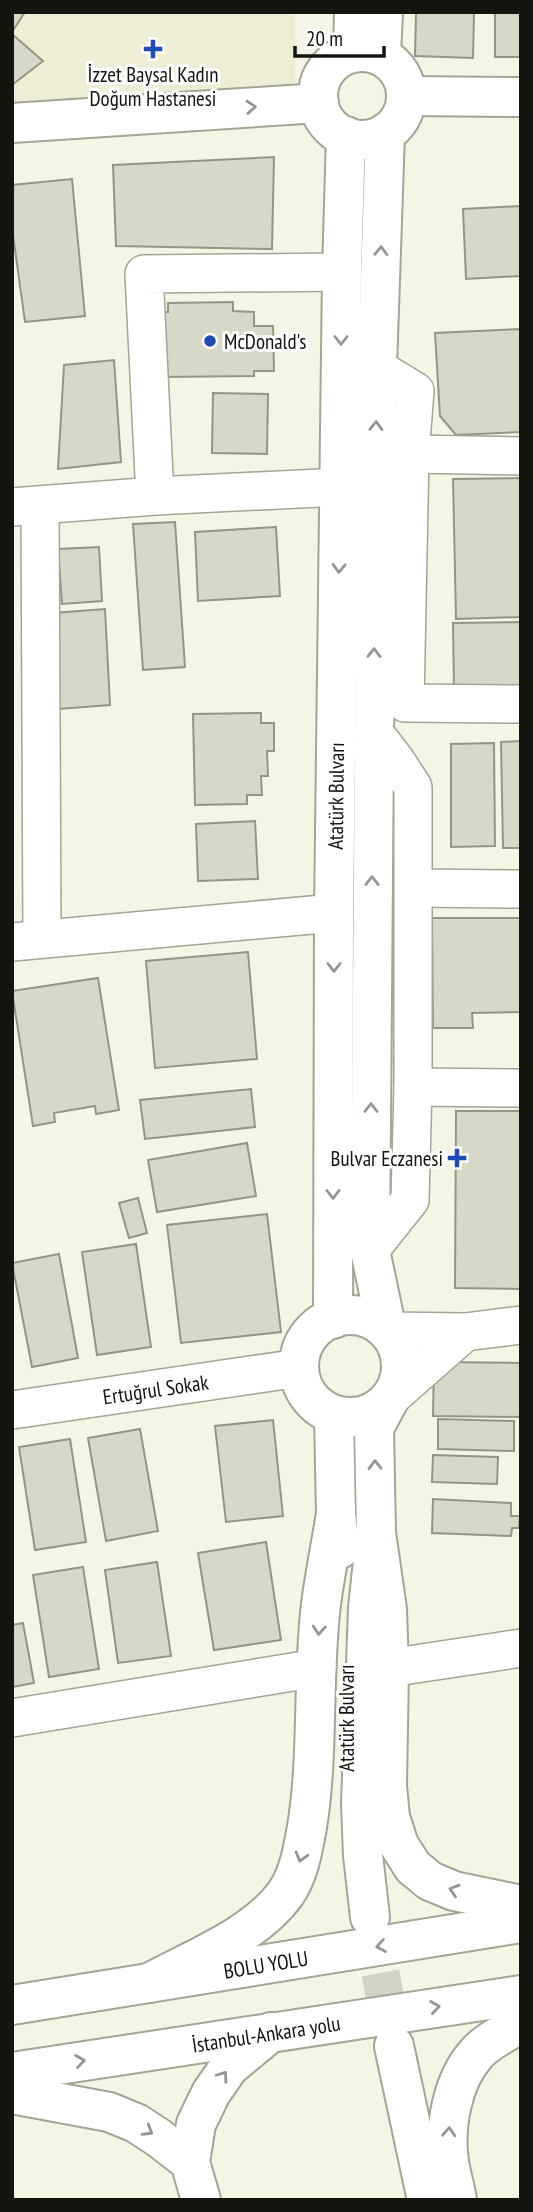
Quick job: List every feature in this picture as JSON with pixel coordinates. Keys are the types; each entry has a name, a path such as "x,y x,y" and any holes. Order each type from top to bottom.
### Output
{"main road":[{"path":"354,12 367,53"},
{"path":"367,53 383,12"},
{"path":"367,53 393,63 402,75 407,96 402,116 393,128 381,136 366,140 337,132 326,122 318,93 321,78 329,66 340,57 367,53"},
{"path":"407,96 521,97"},
{"path":"12,123 319,103"},
{"name":"Atatürk Bulvarı","path":"385,133 377,368 370,1250 387,1331"},
{"name":"Atatürk Bulvarı","path":"333,1318 334,913 346,136"},
{"path":"390,1398 383,1406 369,1414 352,1418 334,1415 319,1408 307,1395 300,1379 303,1345 312,1331 341,1315 358,1315 374,1321 387,1331 397,1344 401,1361 400,1377 390,1398 374,1427 376,1533 387,1609 387,1786 390,1817 399,1845 413,1867 430,1881 454,1891 521,1905"},
{"path":"149,1983 261,1920 287,1891 303,1852 310,1809 321,1604 336,1514 334,1415"},
{"name":"Atatürk Bulvarı","path":"336,1514 347,1606 346,1798 349,1847 364,1919 361,1804 368,1608 376,1533"},
{"name":"BOLU YOLU","path":"12,2005 521,1923"},
{"name":"İstanbul-Ankara yolu","path":"12,2072 521,1994"},
{"path":"457,2200 449,2161 453,2098 464,2070 477,2052 521,2023"},
{"path":"201,2200 190,2162 196,2124 211,2093 229,2067 271,2032"},
{"path":"414,2200 389,2046 427,2200"},
{"path":"12,2094 109,2112 136,2123 159,2137 190,2162"}],"street":[{"path":"155,496 144,274 342,272"},
{"path":"377,368 415,391 410,454 405,703 521,704"},
{"path":"410,454 521,456"},
{"path":"334,913 27,940 26,507 155,496 340,487"},
{"path":"370,1250 411,1200 413,1087 413,787 373,731"},
{"path":"414,887 521,889"},
{"path":"413,1087 521,1088"},
{"path":"387,1331 465,1332 521,1325"},
{"path":"390,1398 465,1332"},
{"name":"Ertuğrul Sokak","path":"12,1410 299,1368"},
{"path":"388,1668 521,1648"},
{"path":"12,1718 317,1668"}],"shaded area":[{"name":"İzzet Baysal Kadın Doğum Hastanesi","path":"12,12 295,12 295,86 12,102"}],"building":[{"path":"12,12 25,12 12,32"},
{"path":"416,12 474,12 473,58 415,56"},
{"path":"495,12 521,12 521,57 495,57"},
{"path":"12,34 43,61 12,85"},
{"path":"274,157 272,249 116,246 113,165"},
{"path":"72,179 85,316 25,322 12,228 12,185"},
{"path":"521,206 521,276 466,279 463,209"},
{"path":"233,302 233,311 254,312 254,326 273,326 274,371 254,371 254,376 162,377 161,312 168,312 168,303"},
{"path":"521,329 521,432 456,435 440,416 435,333"},
{"path":"114,360 121,462 58,469 64,365"},
{"path":"213,393 268,394 267,454 212,453"},
{"path":"521,478 521,617 456,619 453,479"},
{"path":"175,522 185,667 143,670 133,524"},
{"path":"276,527 280,596 198,601 195,532"},
{"path":"99,547 102,601 62,604 58,549"},
{"path":"105,609 110,705 59,709 53,613"},
{"path":"521,622 521,689 454,690 453,623"},
{"path":"261,713 261,723 274,723 274,751 267,751 268,776 261,776 262,795 247,795 247,804 195,805 193,714"},
{"path":"521,741 521,848 503,848 501,742"},
{"path":"494,743 495,846 451,847 451,744"},
{"path":"255,821 258,879 198,881 196,824"},
{"path":"432,918 521,918 521,1012 472,1013 473,1028 433,1028"},
{"path":"248,952 257,1059 155,1068 146,961"},
{"path":"98,978 119,1110 96,1114 95,1106 54,1113 55,1122 33,1126 12,991"},
{"path":"251,1089 255,1127 145,1139 140,1100"},
{"path":"456,1111 521,1111 521,1289 455,1288"},
{"path":"247,1143 256,1196 157,1212 148,1160"},
{"path":"138,1198 147,1233 129,1238 119,1203"},
{"path":"267,1214 281,1332 181,1343 167,1225"},
{"path":"136,1244 151,1347 97,1355 82,1252"},
{"path":"59,1254 78,1358 32,1367 12,1263"},
{"path":"434,1362 521,1363 521,1417 433,1416"},
{"path":"438,1419 514,1421 514,1451 438,1449"},
{"path":"273,1420 283,1516 226,1522 215,1426"},
{"path":"140,1429 158,1531 106,1541 88,1438"},
{"path":"70,1439 86,1542 35,1550 19,1447"},
{"path":"433,1455 498,1457 497,1484 432,1482"},
{"path":"433,1499 511,1503 511,1516 520,1516 519,1528 512,1528 511,1536 432,1533"},
{"path":"266,1542 281,1640 214,1650 198,1553"},
{"path":"157,1562 171,1656 118,1663 105,1570"},
{"path":"83,1567 99,1669 49,1677 33,1575"},
{"path":"23,1623 34,1683 12,1687 12,1625"}],"tunnel":[{"path":"370,1917 394,2046"}],"place":[{"name":"İzzet Baysal Kadın Doğum Hastanesi","path":"153,49"},
{"name":"McDonald's","path":"210,341"},
{"name":"Bulvar Eczanesi","path":"457,1158"}]}
